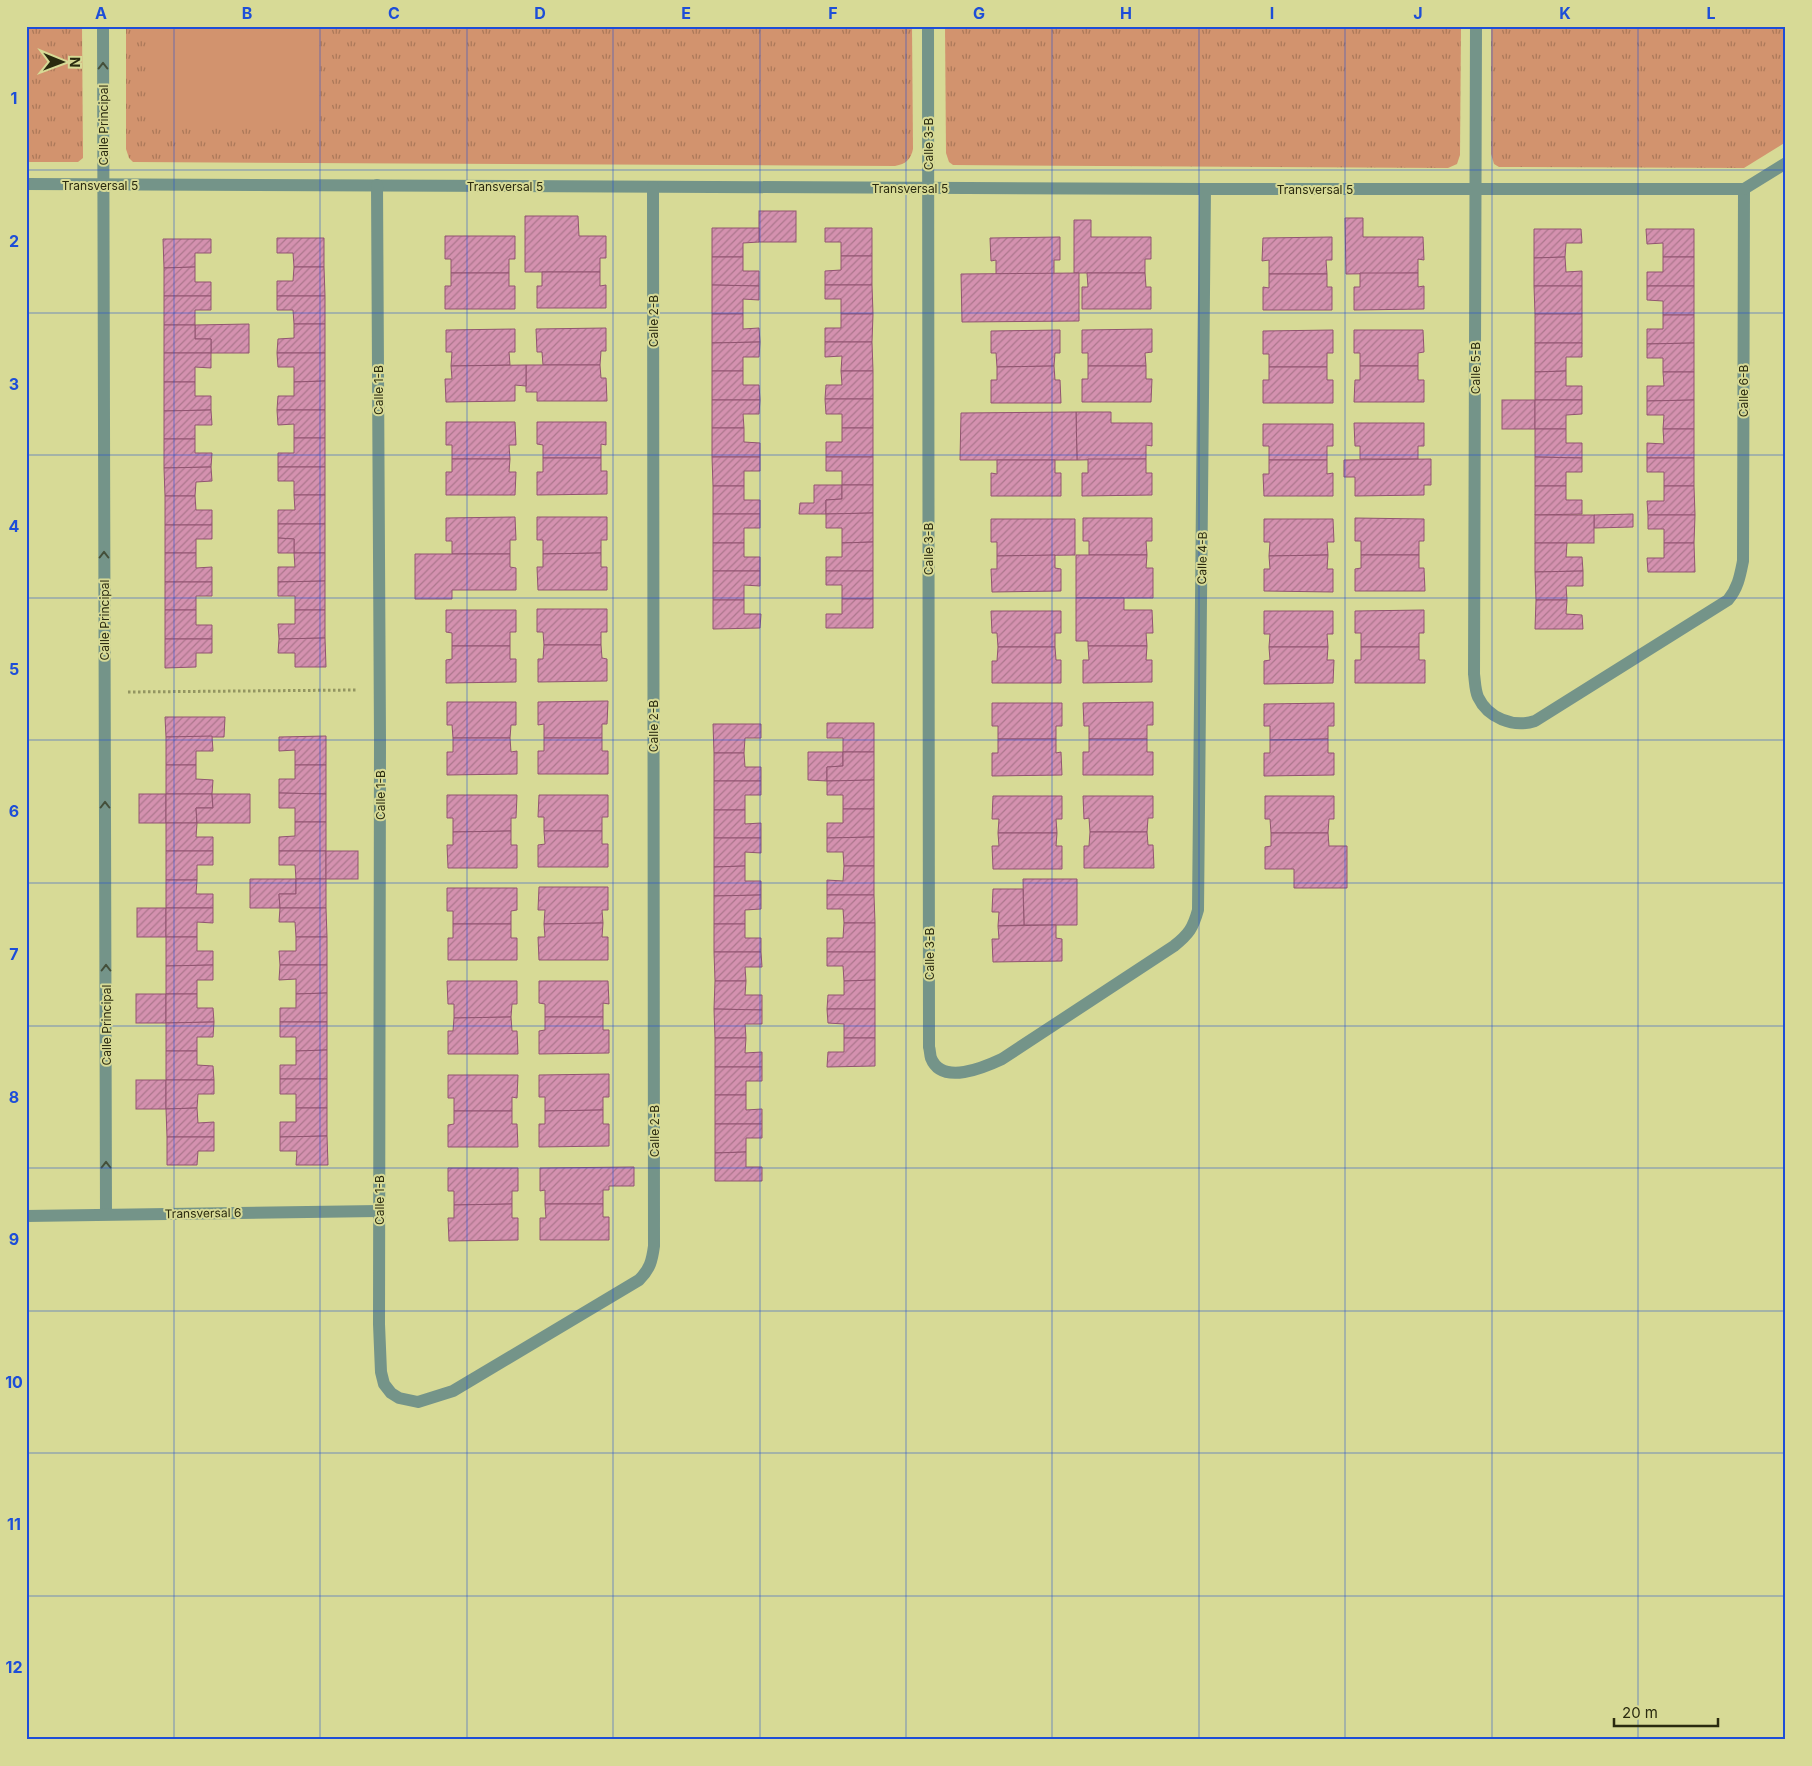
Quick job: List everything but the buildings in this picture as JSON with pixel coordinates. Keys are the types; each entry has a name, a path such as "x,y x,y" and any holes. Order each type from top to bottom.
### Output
{"street":[{"name":"Calle Principal","path":"103,26 106,1214"},
{"name":"Calle 3-B","path":"928,26 929,1047 932,1060 939,1068 947,1072 968,1072 1002,1059 1174,946 1187,936 1193,927"},
{"name":"Calle 5-B","path":"1476,26 1474,674 1477,695 1485,708"},
{"path":"1744,190 1786,164"},
{"name":"Transversal 5","path":"26,184 1744,190"},
{"name":"Calle 1-B","path":"377,186 379,1324 381,1372 384,1384 391,1393 399,1398"},
{"name":"Calle 2-B","path":"399,1398 418,1402 453,1391 639,1280 652,1264 654,1246 653,187"},
{"name":"Calle 4-B","path":"1193,927 1198,910 1206,189"},
{"name":"Calle 6-B","path":"1485,708 1506,722 1517,724 1535,721 1728,600 1735,592 1740,579 1743,560 1744,190"},
{"name":"Transversal 6","path":"26,1216 379,1211"}],"path":[{"path":"105,692 379,690"}],"green space":[{"path":"26,26 82,26 83,158 78,162 26,162"},
{"path":"126,26 912,26 913,149 911,156 907,160 895,166 133,162 129,158 126,149"},
{"path":"146,26 319,26 319,126 146,126"},
{"path":"945,26 1461,26 1460,155 1457,164 1448,168 953,165 949,162 946,153"},
{"path":"1491,26 1786,26 1786,142 1744,168 1499,167 1494,164 1491,154"}]}
